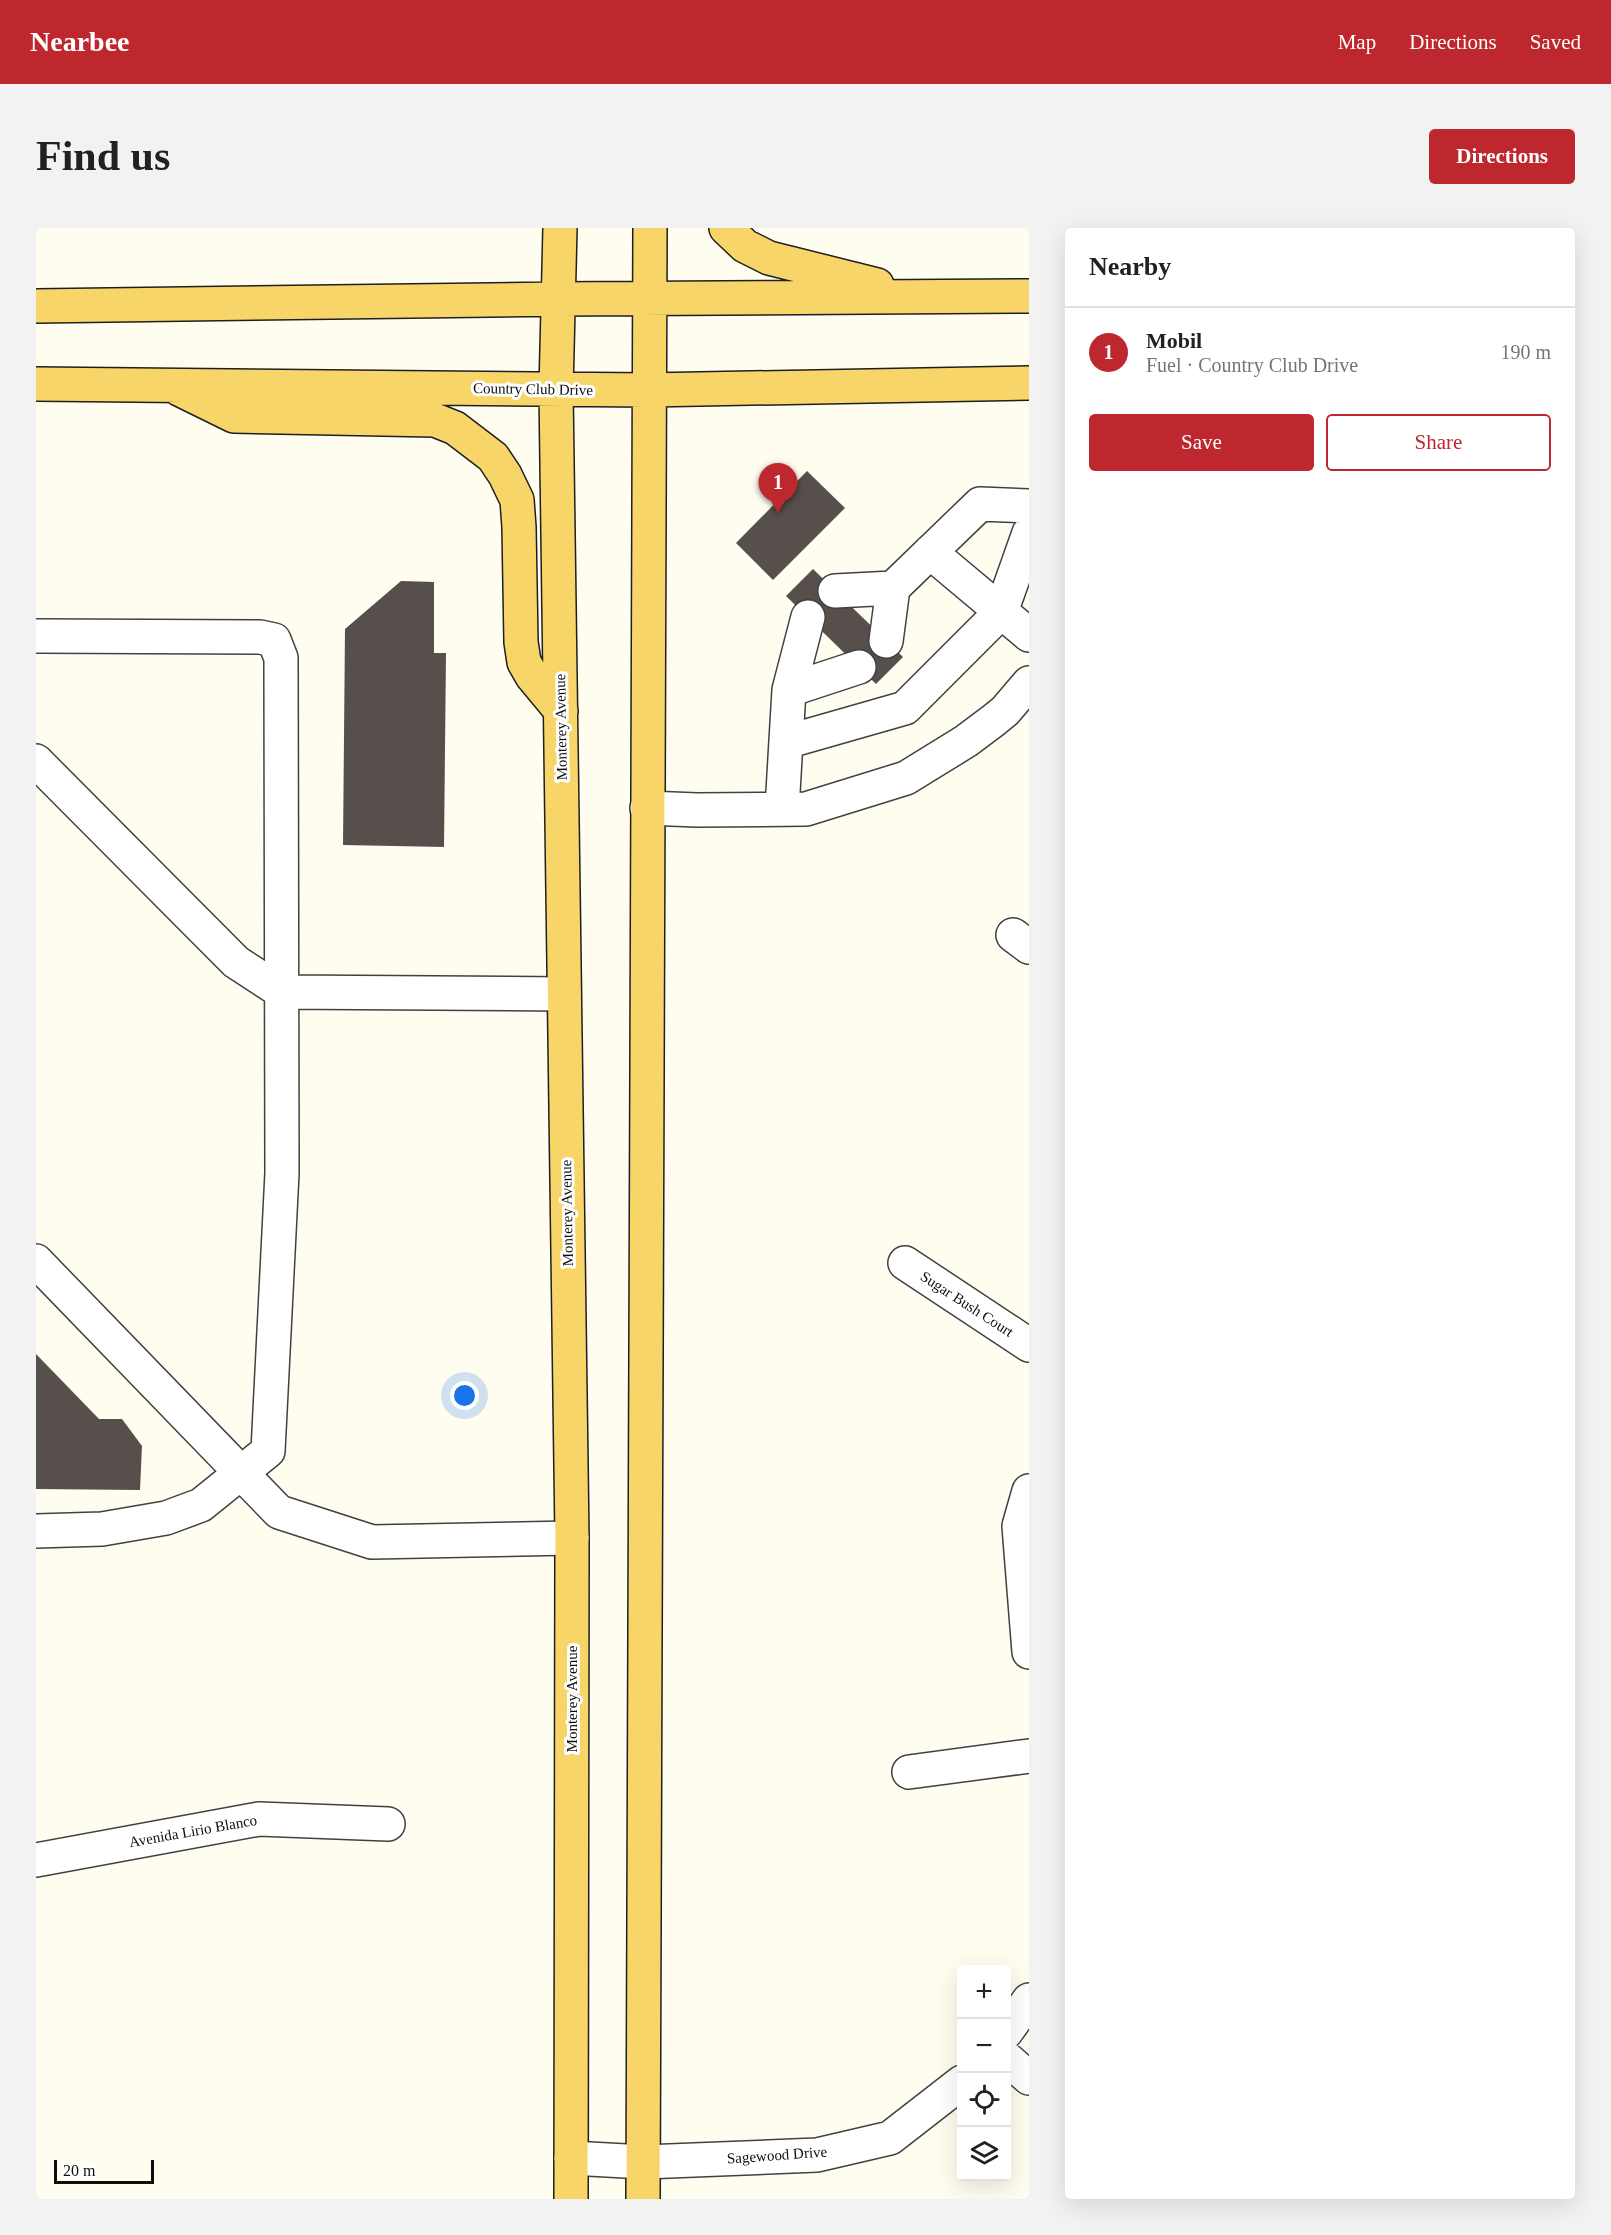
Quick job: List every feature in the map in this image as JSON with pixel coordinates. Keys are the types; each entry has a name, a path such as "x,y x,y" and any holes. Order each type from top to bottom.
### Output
{"main road":[{"name":"Monterey Avenue","path":"560,228 556,390 572,1538 571,2199"},
{"path":"643,2199 650,228"},
{"path":"726,228 745,246 768,258 922,296"},
{"path":"36,306 1029,296"},
{"name":"Country Club Drive","path":"36,384 648,390 1029,383"},
{"path":"172,386 234,416 435,420 455,428 493,457 517,500 520,642 524,662 532,676 561,711"}],"street":[{"path":"886,641 893,588 980,504 1029,506"},
{"path":"786,742 905,708 1001,612 1029,533"},
{"path":"930,552 1029,635"},
{"path":"835,591 893,588"},
{"path":"782,809 789,690 808,617"},
{"path":"36,636 260,637 274,640 281,658 282,992 282,1173 268,1451 201,1505 166,1518 102,1529 36,1531"},
{"path":"789,690 859,667"},
{"path":"647,808 806,809 906,778 966,741 994,720 1005,711 1029,683"},
{"path":"36,761 236,962 282,992 564,994"},
{"path":"36,1261 279,1512 372,1542 572,1538"},
{"name":"Sugar Bush Court","path":"905,1263 1029,1345"},
{"path":"1029,1491 1019,1526 1029,1652"},
{"path":"909,1772 1029,1756"},
{"name":"Avenida Lirio Blanco","path":"36,1860 259,1819 388,1824"},
{"path":"1011,2025 1029,2000"},
{"path":"1011,2063 1029,2079"},
{"name":"Sagewood Drive","path":"571,2158 644,2162 817,2155 890,2138 957,2086"}],"building":[{"path":"807,471 845,508 773,580 736,543"},
{"path":"813,569 903,657 876,684 786,596"},
{"path":"401,581 434,582 434,653 446,653 444,847 343,845 345,629"},
{"path":"36,1354 99,1419 122,1419 142,1446 140,1490 36,1489"}],"place":[{"name":"Mobil","path":"778,513"}]}
